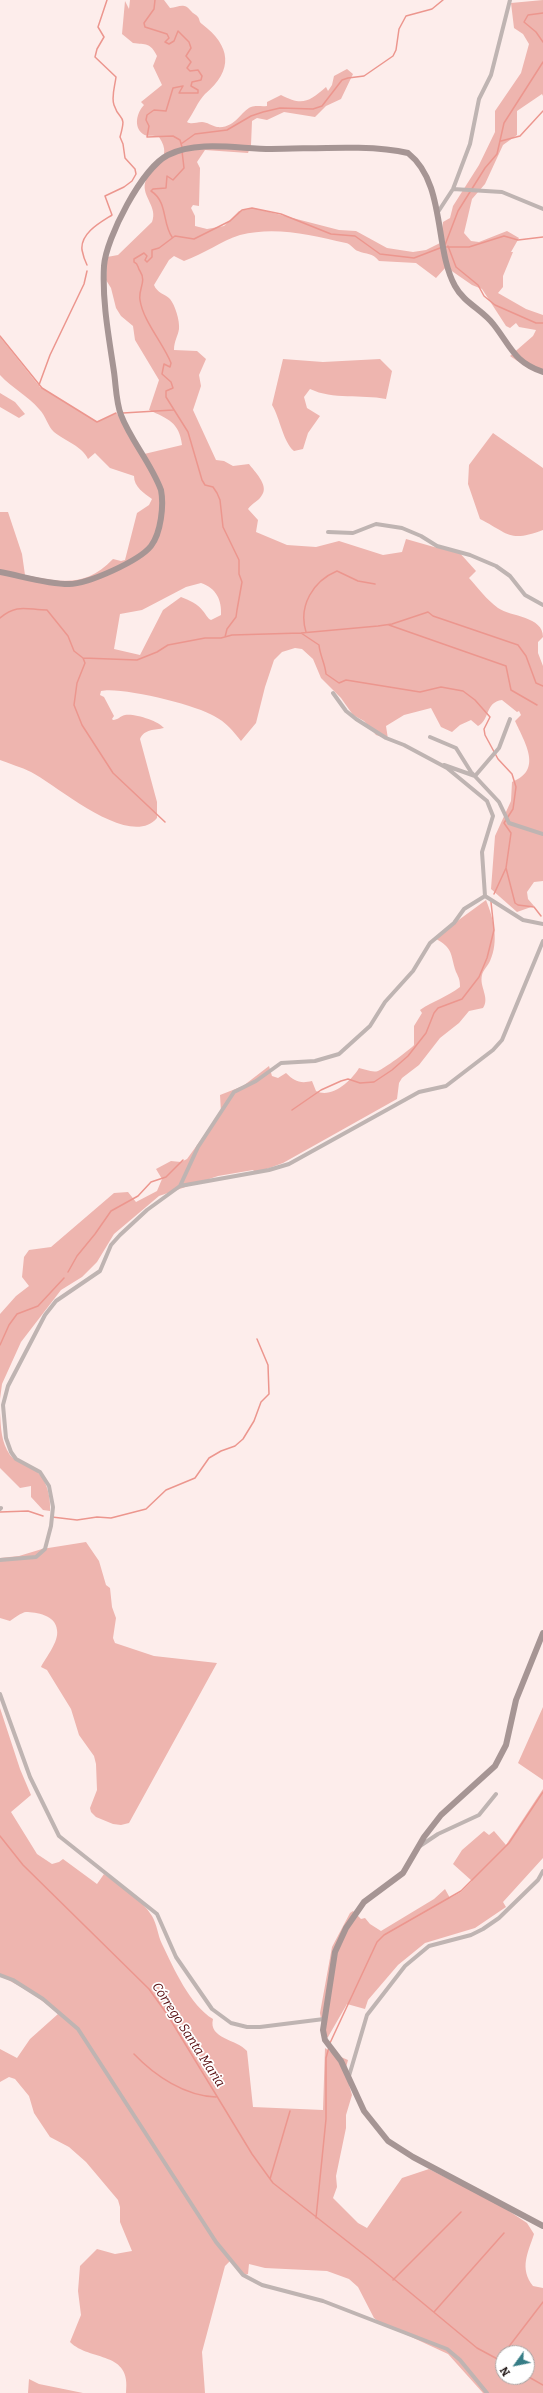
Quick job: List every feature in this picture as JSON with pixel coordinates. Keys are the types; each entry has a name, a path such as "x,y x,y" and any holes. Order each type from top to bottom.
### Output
{"street":[{"path":"438,212 453,189 470,144 479,99 491,75 510,0"},
{"path":"0,572 57,583 80,583 137,556 147,549 156,538 162,501 161,490 126,426 118,407 105,310 104,266 113,234 150,170 161,159 182,150 219,147 402,152 412,157 422,172 438,212 448,270 458,291 490,320 506,346 517,358 543,372"},
{"path":"453,189 502,192 543,209"},
{"path":"328,532 353,533 372,524 380,524 406,530 437,546 476,557 496,566 510,576 525,595 543,605"},
{"path":"333,693 342,708 356,719 386,738 404,745 441,764 474,776"},
{"path":"474,776 499,748 510,719"},
{"path":"430,737 456,748 474,776 499,802 509,823 543,834"},
{"path":"441,764 483,797 491,807 493,820 482,852 485,896"},
{"path":"485,896 523,920 543,924"},
{"path":"180,1186 198,1147 234,1092 256,1081 281,1063 315,1061 339,1054 370,1026 385,1002 413,971 430,943 454,923 464,908 485,896"},
{"path":"0,1560 33,1559 42,1553 48,1540 53,1507 49,1486 43,1475 16,1459 8,1446 3,1405 8,1386 40,1322 54,1304 97,1274 103,1266 116,1238 147,1210 180,1186 269,1170 289,1164 419,1092 446,1086 487,1056 500,1043 543,941"},
{"path":"543,1633 516,1700 506,1745 500,1758 488,1772 441,1815 418,1847 403,1873 364,1902 346,1928 335,1952 323,2033 327,2044 348,2076 364,2111 388,2141 413,2157 543,2226"},
{"path":"0,1694 30,1777 59,1836 157,1914 176,1957 212,2009 231,2023 247,2027 260,2027 324,2019"},
{"path":"418,1847 438,1834 479,1815 496,1794"},
{"path":"348,2076 367,2015 405,1966 429,1946 472,1935 492,1923 538,1880 543,1871"},
{"path":"0,1975 13,1980 43,1999 78,2029 216,2242 243,2276 262,2285 323,2301 447,2350 460,2360 487,2393"}],"shaded area":[{"path":"130,0 164,0 170,8 184,6 197,16 201,23 212,32 219,41 225,58 221,76 200,100 187,122 189,123 204,122 217,127 223,127 233,123 251,107 267,106 267,102 281,95 294,100 305,101 315,96 326,87 328,91 332,85 334,76 347,69 353,74 341,99 326,106 315,117 284,112 267,120 257,118 252,121 251,145 248,153 205,150 197,162 200,168 199,206 193,205 191,208 195,216 195,226 207,229 224,226 239,211 254,208 339,230 356,231 387,248 413,252 426,250 440,243 443,222 450,218 453,206 479,165 495,132 495,111 521,73 529,44 523,34 514,28 511,3 543,0 543,96 542,94 517,111 517,135 503,145 485,184 472,199 464,233 471,241 479,242 507,231 519,238 511,252 513,252 503,276 503,287 498,293 526,309 543,315 543,374 528,368 510,356 533,336 536,330 519,327 516,323 510,328 506,326 482,289 472,285 446,267 436,278 416,263 379,261 374,256 361,252 346,243 280,231 253,232 240,235 184,261 174,256 169,260 154,285 159,292 170,299 177,313 179,329 174,350 197,351 206,359 199,375 201,386 193,410 216,460 224,461 233,466 249,464 257,474 264,487 262,495 248,509 258,520 256,532 287,545 316,547 339,541 383,555 402,552 406,539 434,547 458,551 476,571 469,578 490,601 504,611 532,621 542,630 543,637 538,642 538,653 543,666 543,881 534,882 527,892 528,899 534,906 517,912 491,889 495,836 511,801 512,782 521,777 527,770 529,763 527,747 515,721 521,715 519,711 517,712 502,700 493,704 482,723 478,726 471,720 460,725 452,732 441,727 431,708 404,715 386,726 388,739 376,735 364,721 353,715 341,698 321,678 313,659 302,649 295,648 282,652 274,660 265,687 256,723 241,741 222,721 192,707 176,702 124,691 101,691 100,695 104,697 114,716 112,719 113,720 125,715 134,715 152,720 164,728 144,733 140,739 157,802 157,818 145,826 130,826 112,821 94,812 31,772 0,760 0,512 8,512 22,554 25,575 61,581 82,579 92,575 113,559 121,561 125,560 137,513 149,505 152,499 138,487 134,480 134,476 110,468 95,453 88,459 78,447 54,432 35,404 0,375 0,337 40,387 97,422 117,413 140,455 182,445 178,431 172,422 149,410 159,380 135,340 133,326 121,316 116,308 111,288 106,280 107,257 118,255 152,222 153,212 146,193 145,183 148,176 160,162 164,152 163,145 159,137 143,134 138,128 137,124 139,112 144,105 141,102 162,85 153,66 157,56 152,48 144,44 133,43 122,34 125,1 129,9","holes":["201,583 206,585 217,595 221,615 211,620 199,606 181,597 163,610 140,655 114,649 120,614 142,610 186,587"]},
{"path":"283,359 323,362 380,359 392,371 386,399 338,396 310,389 304,397 307,408 320,416 308,433 303,449 294,451 284,436 272,405"},
{"path":"0,393 15,402 25,414 19,418 0,407"},
{"path":"493,433 543,468 543,530 523,536 509,535 480,519 468,484 469,465"},
{"path":"486,900 493,923 495,938 493,953 489,963 483,971 481,979 485,996 485,1004 483,1008 469,1011 459,1023 440,1038 419,1065 402,1078 399,1083 397,1099 283,1163 256,1173 253,1170 218,1176 159,1196 114,1234 97,1262 82,1277 61,1290 21,1342 2,1384 0,1399 0,1314 16,1296 29,1286 22,1277 24,1257 29,1250 51,1247 114,1193 128,1192 136,1202 157,1191 162,1179 156,1169 171,1161 181,1162 187,1159 221,1112 220,1095 243,1086 269,1066 272,1076 278,1078 286,1073 298,1081 312,1081 316,1091 322,1093 335,1090 347,1083 359,1068 378,1071 402,1055 414,1045 414,1026 422,1013 420,1010 460,987 459,979 448,948 434,938"},
{"path":"0,1413 2,1435 7,1450 13,1458 40,1474 48,1489 50,1511 43,1510 31,1497 31,1486 20,1488 0,1468"},
{"path":"86,1542 99,1561 106,1585 110,1588 112,1607 116,1618 113,1638 115,1643 154,1656 217,1663 129,1823 121,1825 113,1824 96,1817 91,1812 90,1808 97,1790 96,1764 94,1756 79,1735 71,1709 47,1670 41,1667 56,1639 56,1625 45,1615 35,1613 24,1612 10,1621 0,1618 0,1558 19,1556 42,1549"},
{"path":"543,1707 543,1780 518,1763"},
{"path":"0,1708 20,1769 31,1795 11,1812 37,1854 52,1864 63,1859 97,1884 104,1874 142,1904 154,1919 161,1941 183,1986 197,2005 213,2019 215,2031 219,2035 247,2051 253,2107 323,2110 325,2048 348,2060 345,2071 352,2095 346,2115 346,2128 336,2176 337,2187 333,2198 358,2223 367,2228 402,2178 429,2169 497,2203 527,2223 534,2234 527,2254 526,2273 533,2286 543,2288 543,2393 483,2393 448,2354 379,2322 374,2318 358,2287 349,2279 327,2271 265,2268 249,2264 248,2274 245,2275 230,2261 225,2266 202,2352 205,2393 126,2393 126,2379 123,2370 116,2363 78,2348 70,2342 81,2315 78,2291 80,2266 97,2249 115,2254 132,2251 120,2222 120,2207 118,2200 86,2162 69,2147 50,2137 34,2113 29,2096 15,2079 9,2077 0,2082 0,2049 17,2058 30,2039 58,2014 45,2003 16,1984 0,1976"},
{"path":"543,1789 543,1858 503,1902 506,1907 475,1928 425,1943 398,1965 368,2000 365,2009 347,2004 328,2037 324,2037 320,2013 332,1947 350,1913 353,1911 361,1919 365,1918 370,1924 381,1931 434,1899 445,1889 450,1898 461,1892 472,1881 453,1864 462,1850 484,1831 489,1835 494,1831 506,1845"},
{"path":"29,2379 39,2384 83,2393 28,2393"}],"waterway":[{"path":"87,265 82,250 84,238 92,229 112,215 105,196 124,187 132,181 136,174 135,169 125,158 123,144 120,137 123,121 116,111 113,99 116,77 95,57 97,49 104,37 98,27 107,0"},
{"name":"Córrego Santa Maria","path":"155,0 154,9 144,23 145,27 167,34 169,38 165,42 169,44 174,41 178,31 189,42 191,48 186,56 191,62 187,68 190,71 198,70 202,76 201,80 192,82 191,86 198,90 198,93 179,93 183,86 173,88 166,111 154,110 147,115 146,120 149,126 147,137 173,136 180,140 182,147"},
{"path":"181,144 195,134 227,130 251,116 263,112 280,108 313,109 322,106 342,80 364,76 393,56 396,50 399,29 406,16 432,9 443,0"},
{"path":"543,13 528,15 524,22 536,32 543,42"},
{"path":"445,245 458,211 485,168 497,154 504,123 543,62"},
{"path":"501,141 520,136 543,111"},
{"name":"Córrego Santa Maria","path":"172,237 160,201 151,191 153,189 166,188 167,176 173,180 184,168 182,151"},
{"name":"Córrego Santa Maria","path":"225,637 227,629 236,617 242,582 239,574 239,560 223,527 220,500 217,493 213,487 205,485 202,480 188,432 166,397 166,391 173,388 171,382 162,374 164,364 170,367 171,363 149,324 142,308 140,292 143,279 136,263 134,262 134,259 144,253 147,256 145,260 147,262 152,257 152,250 159,248 175,236 194,239 230,221 242,210 252,208 281,214 331,234 355,236 380,254 414,258 440,248"},
{"path":"444,247 469,247 504,236 518,240 543,237"},
{"path":"448,246 456,267 478,285 484,296 495,305 536,323 543,323"},
{"path":"39,385 50,355 84,284 87,271"},
{"path":"0,336 42,388 97,422 116,413"},
{"path":"123,413 173,410"},
{"path":"306,632 304,622 306,604 315,588 328,575 337,571 358,581 375,584"},
{"path":"0,618 6,613 17,609 47,610 68,636 74,651 83,658 137,660 157,652 168,645 205,638 221,638 232,635 301,633 378,626 392,624 428,612 433,616 518,645 526,656 536,683 543,686"},
{"path":"389,625 506,666 511,690 537,705"},
{"path":"301,633 319,645 326,674 339,683 346,680 420,692 441,687 463,691 475,700 490,717 484,729 485,735 498,759 512,774 516,787 513,809 504,823 511,833 506,868 494,894"},
{"path":"83,658 85,663 77,683 74,705 82,725 113,773 165,822"},
{"path":"506,868 515,903 518,905 534,907 541,916"},
{"path":"292,1110 321,1090 341,1081 348,1079 360,1083 374,1082 392,1070 408,1056 426,1033 434,1013 438,1008 462,999 479,977 487,958 494,930 491,902"},
{"path":"68,1272 77,1256 111,1211 138,1196 151,1182 166,1177 183,1160"},
{"path":"0,1345 9,1325 17,1314 38,1306 64,1278"},
{"path":"52,1517 77,1520 97,1517 111,1518 146,1509 166,1490 195,1478 209,1458 221,1451 235,1446 243,1439 254,1421 261,1402 269,1394 268,1365 257,1339"},
{"path":"0,1512 28,1511 43,1516"},
{"path":"330,2043 377,1942 384,1935 461,1891 509,1843 543,1792"},
{"name":"Córrego Santa Maria","path":"0,1836 23,1865 149,1989 167,2014 252,2154 273,2183 371,2260 477,2348 495,2358"},
{"path":"316,2218 326,2119 326,2058 329,2047"},
{"path":"134,2054 151,2070 182,2089 204,2096 216,2097"},
{"path":"270,2179 290,2111"},
{"path":"393,2280 461,2212"},
{"path":"434,2312 504,2233"},
{"path":"510,2345 543,2302"},
{"name":"Córrego Santa Maria","path":"535,2380 543,2385"}]}
